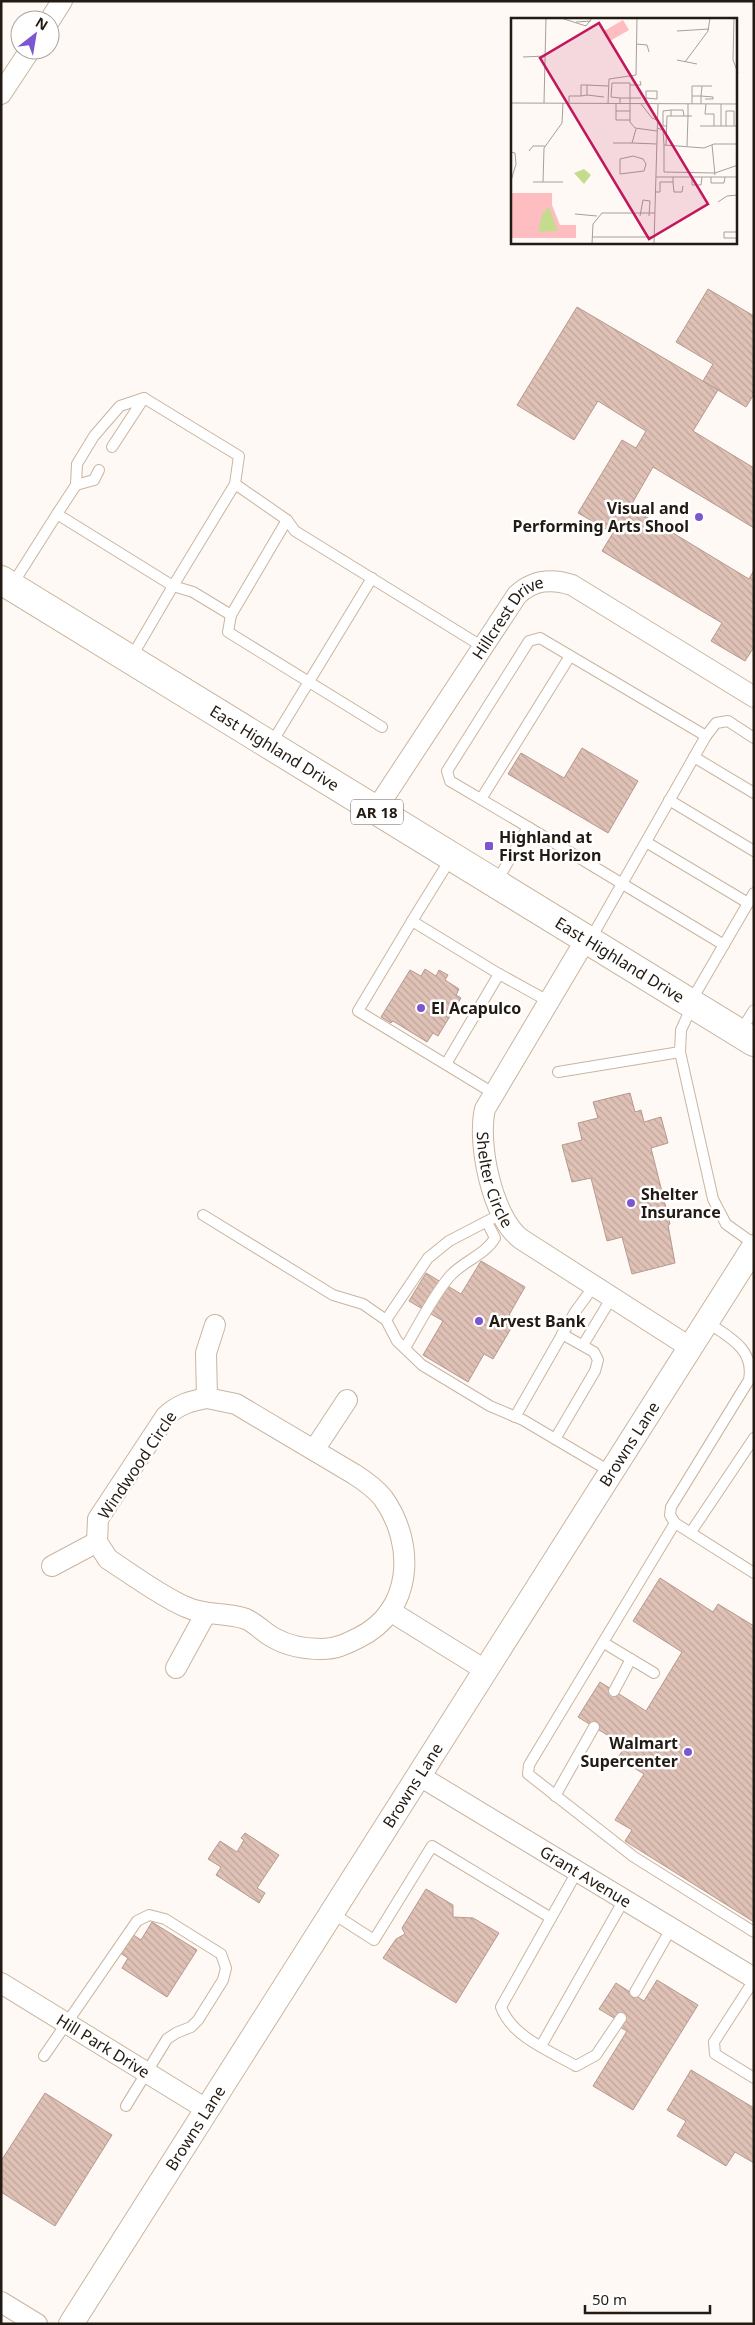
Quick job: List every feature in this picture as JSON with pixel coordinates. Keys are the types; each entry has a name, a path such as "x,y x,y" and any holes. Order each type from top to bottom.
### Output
{"main road":[{"name":"East Highland Drive","path":"6,583 747,1038"}],"street":[{"path":"1,94 23,60"},
{"name":"Hillcrest Drive","path":"376,811 517,596 526,586 544,581 562,582 572,585 754,697"},
{"name":"Shelter Circle","path":"588,940 548,1001 493,1093 482,1120 483,1139 494,1198 494,1218 505,1222 521,1240 691,1348"},
{"name":"Browns Lane","path":"71,2324 418,1775 612,1473 754,1246"},
{"path":"207,1398 206,1353 215,1325"},
{"name":"Windwood Circle","path":"207,1398 236,1404 314,1450 373,1487 394,1515 402,1535 405,1564 398,1598 386,1619 372,1632 338,1647 323,1649 292,1645 274,1638 245,1619 206,1613 186,1607 108,1559 97,1542 98,1519 166,1416 175,1408 187,1402 207,1398"},
{"path":"314,1450 347,1400"},
{"path":"52,1566 97,1542"},
{"path":"390,1611 485,1670"},
{"path":"176,1668 206,1613"},
{"name":"Grant Avenue","path":"418,1775 625,1898 754,1979"},
{"name":"Hill Park Drive","path":"1,1983 206,2109"},
{"path":"1,2302 37,2324"}],"lane":[{"path":"112,447 144,398"},
{"path":"6,583 58,514 76,485 77,464 94,436 120,406 144,398 240,456 235,484 130,660"},
{"path":"76,485 94,480 99,470"},
{"path":"235,484 287,520 295,531 483,647"},
{"path":"58,514 173,586 193,592 231,615"},
{"path":"287,520 231,615 228,632 382,727"},
{"path":"270,746 372,578"},
{"path":"706,736 540,638 529,641 447,771 450,781 724,945"},
{"path":"481,799 570,656"},
{"path":"588,940 706,736 716,723 728,721 754,738"},
{"path":"694,757 754,792"},
{"path":"670,800 754,852"},
{"path":"495,884 528,827"},
{"path":"646,842 748,903"},
{"path":"452,857 358,1011 493,1093"},
{"path":"754,893 692,1004 681,1030 680,1052 714,1199 726,1224 754,1246"},
{"path":"412,921 499,974 548,1001"},
{"path":"446,1064 499,974"},
{"path":"747,1038 754,1010"},
{"path":"558,1072 680,1052"},
{"path":"203,1215 333,1295 363,1304 386,1320 398,1341 422,1365 490,1406 515,1417 612,1473"},
{"path":"386,1320 428,1258 449,1241 494,1218 495,1238 490,1247 472,1258 450,1276 405,1348"},
{"path":"515,1417 575,1312 594,1286"},
{"path":"583,1346 612,1297"},
{"path":"707,1322 737,1343 751,1356 753,1370 749,1380 672,1507 670,1515 675,1523 754,1573"},
{"path":"555,1439 595,1371 598,1360 594,1352 562,1334"},
{"path":"691,1532 754,1438"},
{"path":"675,1523 529,1765 528,1774 634,1857 754,1932"},
{"path":"604,1643 654,1673"},
{"path":"614,1691 631,1659"},
{"path":"555,1796 594,1727"},
{"path":"331,1913 374,1940 432,1846 551,1918"},
{"path":"578,1870 501,2007 506,2020 519,2033 576,2066 596,2055 621,2018"},
{"path":"541,2046 625,1898"},
{"path":"44,2056 137,1921 149,1915 165,1920 220,1954 226,1968 223,1980 198,2020 191,2027 167,2039 126,2106"},
{"path":"636,1992 672,1927"},
{"path":"754,1979 714,2042 715,2054 754,2078"}],"building":[{"path":"708,289 754,316 754,394 746,407 703,381 713,364 676,342"},
{"path":"577,307 718,390 693,431 754,468 754,528 653,467 630,507 749,579 754,570 754,647 745,661 711,641 722,623 602,551 613,533 578,513 622,440 636,448 646,431 598,401 574,440 517,405"},
{"path":"582,748 638,781 608,833 508,774 521,753 564,778"},
{"name":"El Acapulco","path":"425,969 436,976 439,970 448,975 445,980 459,989 456,995 461,998 438,1036 433,1033 427,1042 393,1021 391,1023 381,1017 410,970 421,976"},
{"name":"Shelter Insurance","path":"630,1093 635,1112 641,1110 644,1122 661,1117 668,1143 651,1148 670,1224 668,1225 675,1263 632,1274 622,1237 607,1241 591,1178 572,1182 562,1145 582,1140 578,1123 598,1118 593,1102"},
{"name":"Arvest Bank","path":"481,1261 525,1287 509,1315 516,1320 493,1359 484,1354 468,1382 423,1355 443,1321 409,1301 426,1273 461,1294"},
{"name":"Walmart Supercenter","path":"660,1578 713,1612 718,1604 754,1626 754,1922 625,1841 632,1830 615,1820 644,1774 618,1758 625,1746 578,1717 600,1682 646,1711 682,1652 633,1621"},
{"path":"245,1833 279,1855 257,1888 265,1893 259,1903 216,1875 221,1867 208,1859 220,1841 237,1852 244,1840 241,1838"},
{"path":"426,1889 453,1905 453,1917 473,1918 499,1933 456,2003 383,1958 396,1939 405,1934 402,1928"},
{"path":"152,1922 197,1950 167,1997 122,1968 128,1958 114,1949 126,1930 141,1940"},
{"path":"657,1980 698,2005 633,2110 593,2086 627,2031 616,2025 619,2021 599,2009 616,1983 644,2001"},
{"path":"691,2070 754,2108 754,2163 735,2152 726,2166 677,2136 686,2121 667,2110"},
{"path":"45,2093 112,2135 55,2226 1,2192 1,2161"}],"place":[{"name":"Visual and Performing Arts Shool","path":"699,517"},
{"name":"Highland at First Horizon","path":"489,846"},
{"name":"El Acapulco","path":"421,1008"},
{"name":"Shelter Insurance","path":"631,1203"},
{"name":"Arvest Bank","path":"479,1321"},
{"name":"Walmart Supercenter","path":"688,1752"}]}
